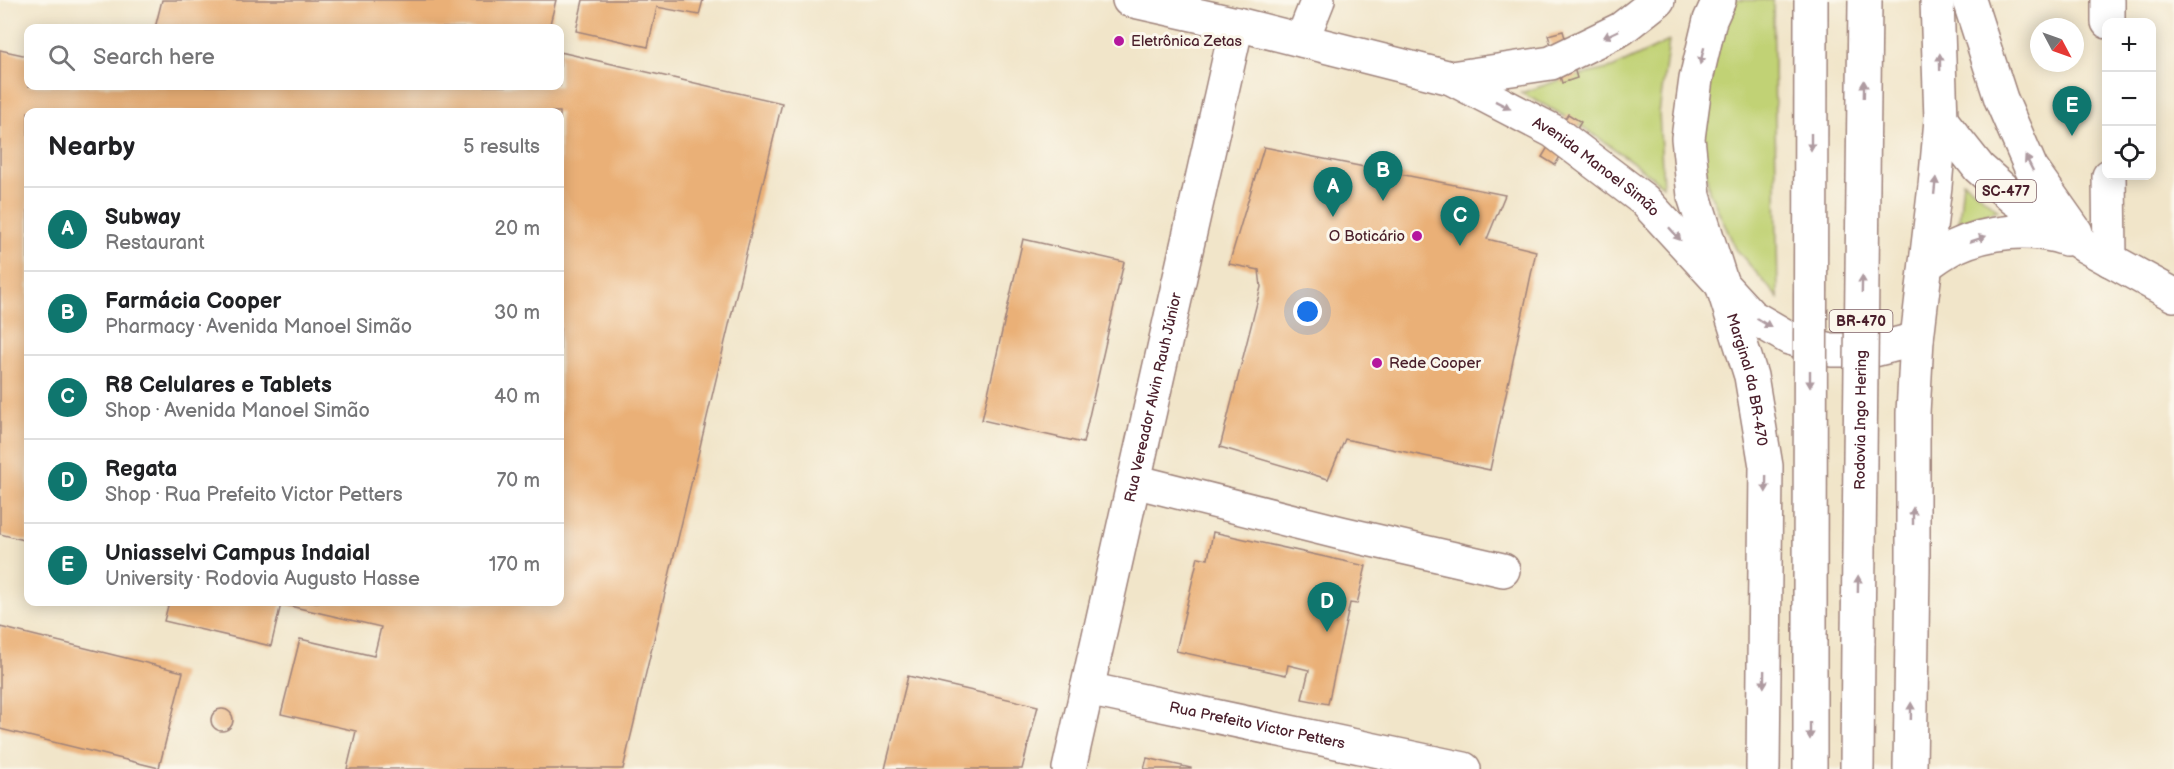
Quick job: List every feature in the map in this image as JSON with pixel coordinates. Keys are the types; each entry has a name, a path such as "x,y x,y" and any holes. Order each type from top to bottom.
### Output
{"main road":[{"name":"Avenida Manoel Simão","path":"1129,0 1225,14 1302,40 1451,78 1553,131 1644,200 1751,316 1789,338 1831,350 1874,350 1917,339"},
{"path":"1302,40 1318,0"},
{"name":"Avenida Manoel Simão","path":"1451,78 1551,63 1621,29 1658,0"},
{"name":"Marginal da BR-470","path":"1719,0 1710,20 1696,79 1688,138 1694,196 1751,376 1766,466 1763,769"},
{"name":"BR-470","path":"1809,769 1811,0"},
{"name":"Rodovia Ingo Hering","path":"1857,769 1865,0"},
{"path":"1910,769 1913,413 1917,339 1941,120 1937,0"},
{"path":"1969,0 2001,99 2031,168 2098,253"},
{"path":"2108,0 2108,18"},
{"name":"Rua Vereador Alvin Rauh Júnior","path":"1069,769 1134,481 1225,14"},
{"name":"SC-477","path":"1941,120 1979,168 2013,198 2098,253 2174,295"},
{"path":"2098,253 2108,180"},
{"name":"SC-477","path":"1926,265 1954,247 1986,236 2020,231 2053,235 2098,253"},
{"path":"1134,481 1341,533 1503,570"},
{"name":"Rua Prefeito Victor Petters","path":"1087,689 1464,769"}],"green space":[{"path":"1734,0 1773,0 1778,298 1736,249 1709,191 1699,127 1707,63"},
{"path":"1669,41 1659,113 1663,186 1595,135 1521,93 1557,81 1612,68"},
{"path":"1963,181 1998,210 1959,222"}],"building":[{"path":"162,0 556,0 550,24 156,24"},
{"path":"583,0 703,0 699,15 657,7 648,47 576,31"},
{"path":"1563,31 1577,78 1562,83 1548,35"},
{"path":"0,50 24,55 24,90 564,90 564,53 782,103 623,769 347,769 356,731 281,714 300,639 374,656 381,627 290,606 564,606 564,108 24,108 24,540 0,534"},
{"path":"1568,114 1581,122 1555,165 1542,157"},
{"name":"Rede Cooper","path":"1264,147 1505,195 1487,239 1536,251 1490,470 1345,439 1328,479 1220,447 1261,287 1259,270 1229,264"},
{"path":"1023,239 1124,262 1083,443 982,420"},
{"path":"1213,532 1366,566 1357,604 1350,603 1328,704 1302,699 1309,670 1288,665 1286,675 1176,651 1198,557 1208,559"},
{"path":"168,606 281,606 271,646 164,621"},
{"path":"0,627 183,672 159,768 0,729"},
{"path":"908,676 1038,706 1022,769 885,769"},
{"path":"222,709 230,712 233,720 230,728 222,731 214,728 211,720 214,712"},
{"path":"1147,758 1191,768 1191,769 1144,769"}],"place":[{"name":"Eletrônica Zetas","path":"1119,41"},
{"name":"Uniasselvi Campus Indaial","path":"2072,136"},
{"name":"Farmácia Cooper","path":"1383,201"},
{"name":"Subway","path":"1333,217"},
{"name":"O Boticário","path":"1417,236"},
{"name":"R8 Celulares e Tablets","path":"1460,246"},
{"name":"Rede Cooper","path":"1377,363"},
{"name":"Regata","path":"1327,632"}]}
